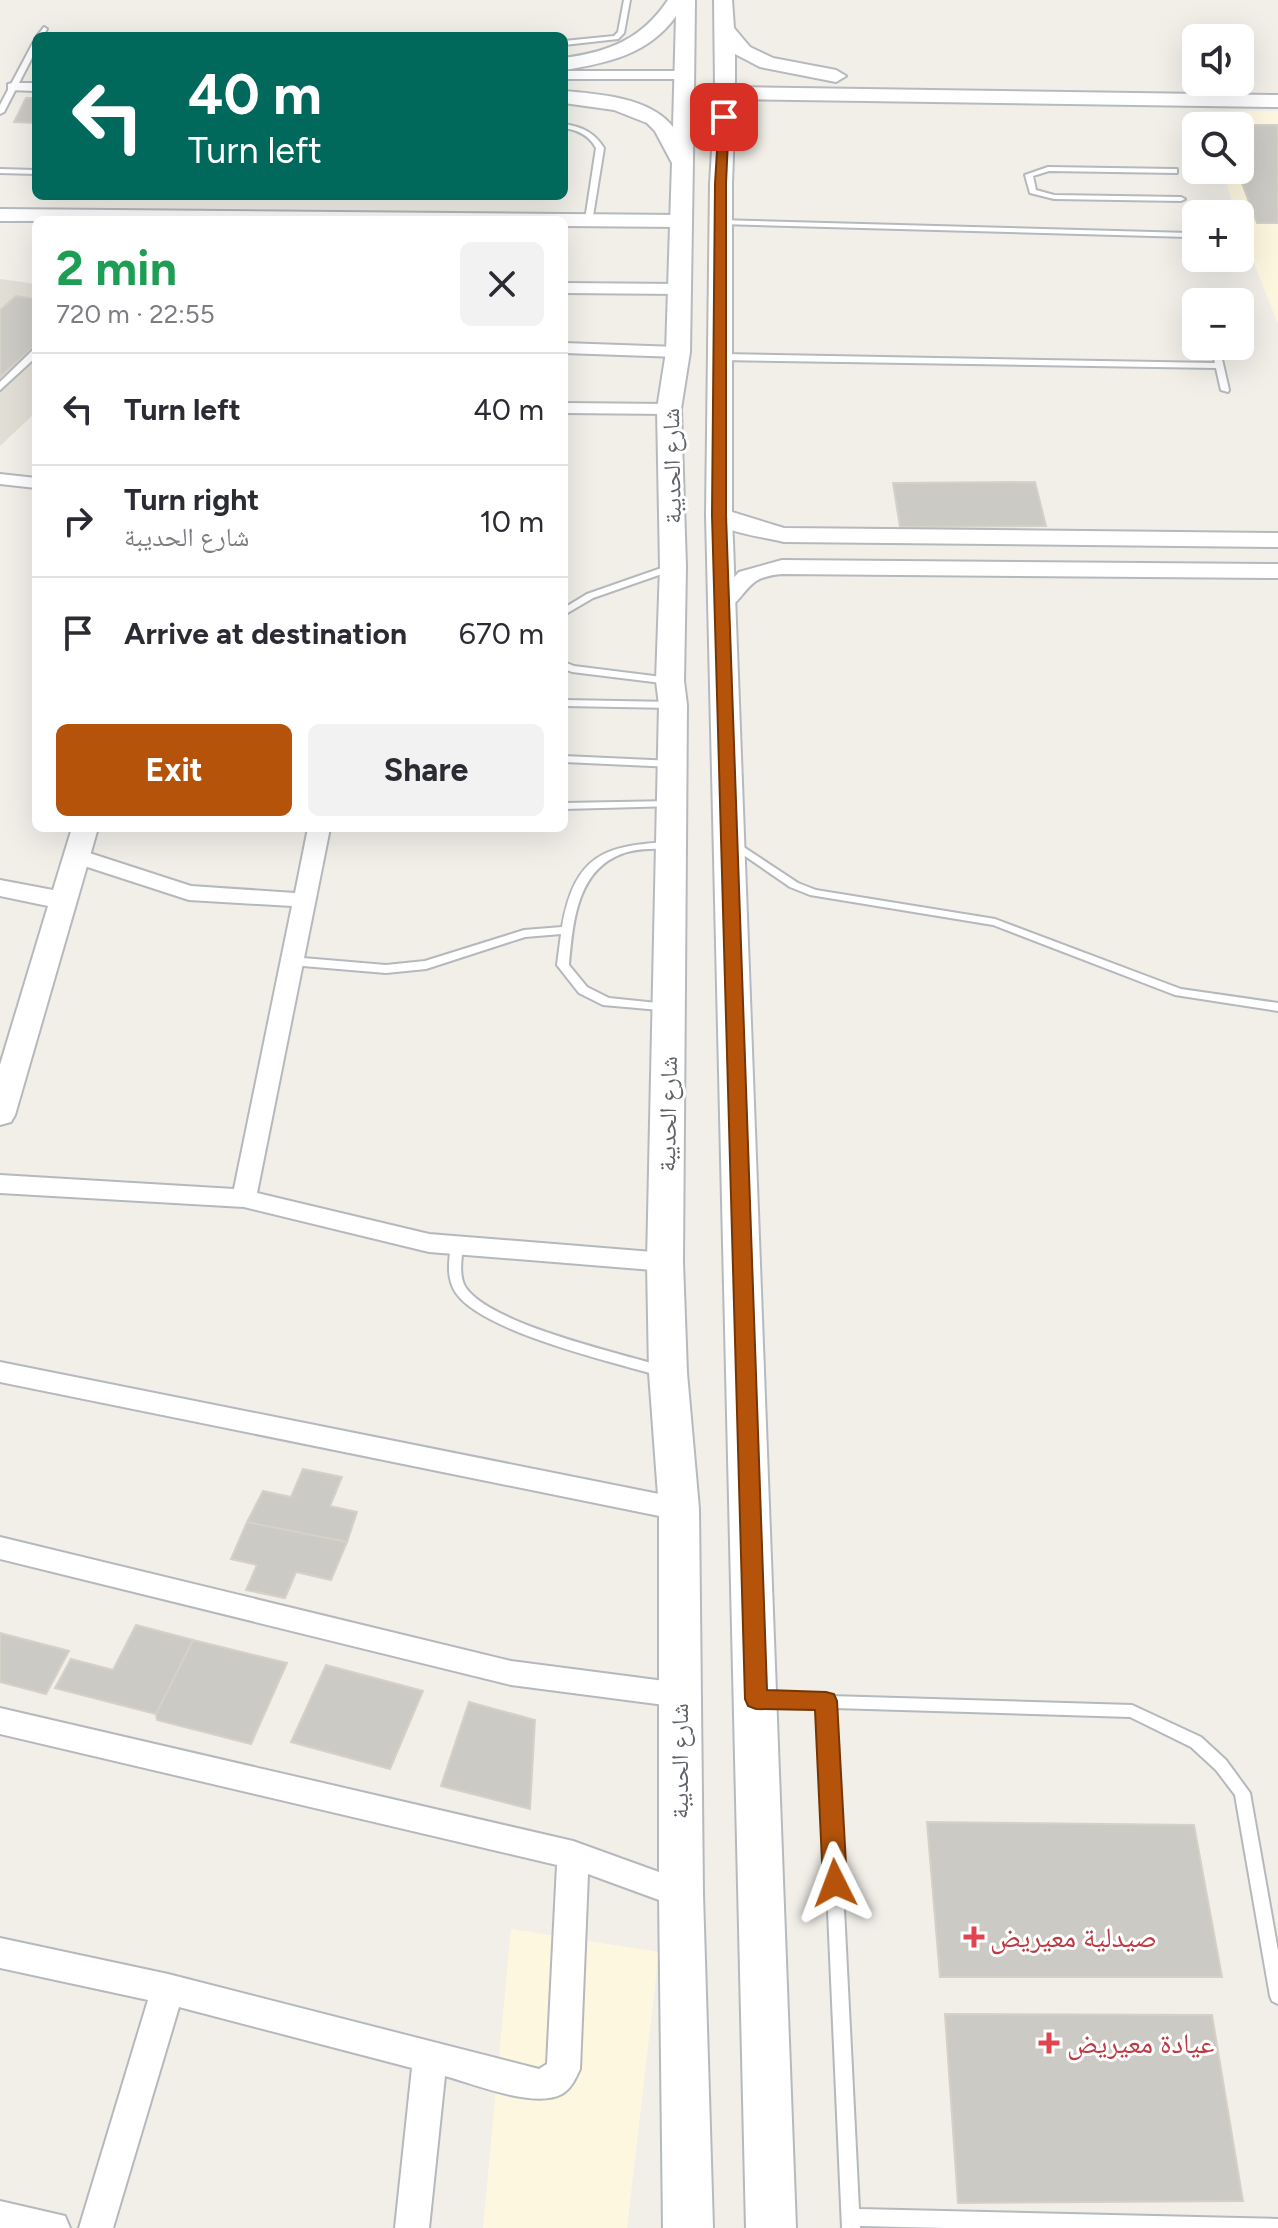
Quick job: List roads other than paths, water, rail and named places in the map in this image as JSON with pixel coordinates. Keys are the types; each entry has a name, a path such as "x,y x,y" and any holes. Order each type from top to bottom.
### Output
{"main road":[{"path":"568,63 595,60 642,41 663,26 677,0"},
{"name":"شارع الحديبة","path":"686,0 678,86 681,161 678,352 669,409 673,764 665,1262 668,1373 679,1509 681,1894 688,2228"},
{"path":"723,14 743,51 767,63 840,77 1182,80"},
{"name":"شارع الحديبة","path":"723,14 737,100 721,184 719,515 771,2228"},
{"path":"737,100 840,77"},
{"path":"1104,98 1090,91 1091,84 1124,79"},
{"path":"678,86 762,108 937,95"},
{"path":"737,100 937,95 1278,101"},
{"path":"568,97 595,99 650,116 663,127 681,161"}],"street":[{"path":"19,72 32,73"},
{"path":"568,75 678,86"},
{"path":"13,87 32,87"},
{"path":"568,91 624,92"},
{"path":"0,215 48,216"},
{"path":"568,220 680,221"},
{"path":"568,288 679,289"},
{"path":"568,348 678,352"},
{"path":"568,408 669,409"},
{"path":"0,479 32,483"},
{"path":"719,515 751,528 784,535 1278,540"},
{"path":"831,566 787,560 780,554 780,549 789,544 861,535"},
{"path":"723,603 738,581 760,569 831,566 1278,571"},
{"path":"0,1115 84,832"},
{"path":"244,1198 318,832"},
{"path":"77,856 189,893 303,900"},
{"path":"0,888 65,901"},
{"path":"0,1184 244,1198 396,1238 665,1262"},
{"path":"0,1372 679,1509"},
{"path":"0,1548 511,1673 680,1695"},
{"path":"0,1721 573,1855 681,1894"},
{"path":"0,1953 168,1989 539,2085 553,2082 563,2069 573,1855"},
{"path":"96,2228 168,1989"},
{"path":"412,2228 430,2056"},
{"path":"0,2218 53,2228"}],"lane":[{"path":"568,43 616,38 621,33 627,0"},
{"path":"0,112 32,50"},
{"path":"568,127 585,131 596,139 600,148 589,220"},
{"path":"1174,171 1048,169 1029,175 1033,191 1040,195 1181,199"},
{"path":"0,171 32,172"},
{"path":"721,222 1182,235"},
{"path":"0,387 32,356"},
{"path":"720,357 1220,366"},
{"path":"1218,360 1225,390"},
{"path":"568,610 590,596 673,567"},
{"path":"568,667 672,693"},
{"path":"568,703 672,693"},
{"path":"568,759 673,764"},
{"path":"568,806 672,804"},
{"path":"730,841 794,885 814,893 995,922 1179,992 1278,1007"},
{"path":"669,1009 607,1002 583,990 563,965 566,930 581,878 596,862 623,849 671,845"},
{"path":"291,961 386,969 426,965 524,934 566,930"},
{"path":"457,1245 454,1273 463,1294 502,1322 668,1373"},
{"path":"756,1699 1132,1711 1196,1742 1221,1765 1242,1793 1278,1996"},
{"path":"826,1701 850,2222 1278,2228"}],"place":[{"name":"صيدلية معيريض","path":"974,1937"},
{"name":"عيادة معيريض","path":"1049,2043"}]}
